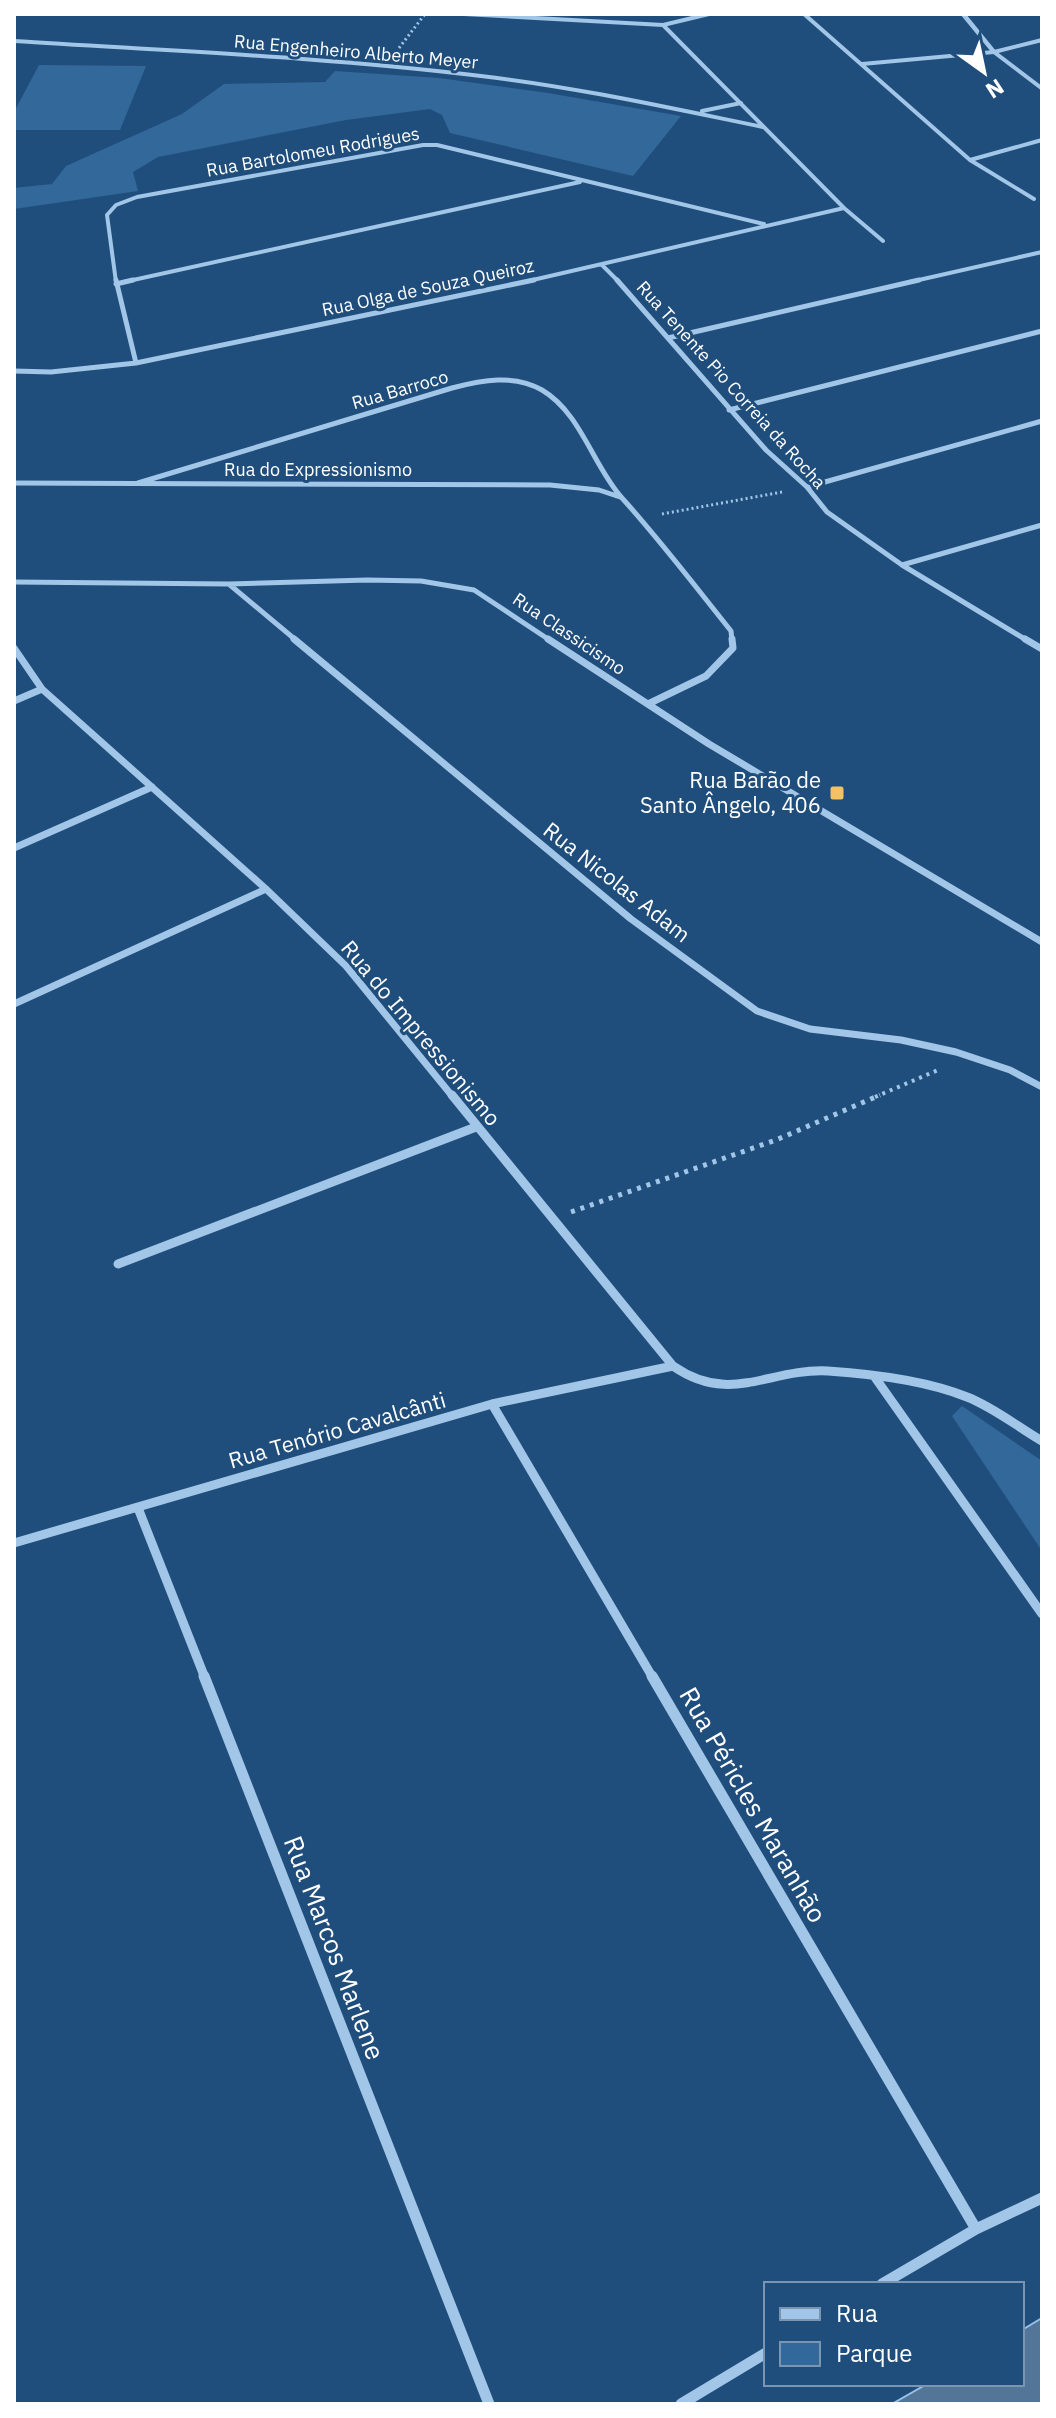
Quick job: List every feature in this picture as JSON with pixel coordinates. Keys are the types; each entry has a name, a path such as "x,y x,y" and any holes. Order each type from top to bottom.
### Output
{"street":[{"path":"464,14 663,25 709,14"},
{"path":"804,14 970,160 1034,199"},
{"path":"963,14 994,52 1042,89"},
{"path":"663,25 844,208 883,241"},
{"path":"862,64 994,52 1042,40"},
{"name":"Rua Engenheiro Alberto Meyer","path":"14,41 387,66 511,81 763,127"},
{"name":"Rua Engenheiro Alberto Meyer","path":"693,112 741,103"},
{"path":"970,160 1042,140"},
{"name":"Rua Bartolomeu Rodrigues","path":"136,363 116,284 107,215 116,205 137,197 423,145 465,150 769,225"},
{"path":"116,284 585,181"},
{"name":"Rua Olga de Souza Queiroz","path":"14,371 51,372 136,363 603,266 844,208"},
{"path":"668,338 1042,252"},
{"name":"Rua Tenente Pio Correia da Rocha","path":"603,266 729,410 766,450 807,487 817,502 847,528 902,565 1042,649"},
{"path":"729,410 1042,331"},
{"name":"Rua Barroco","path":"138,483 453,389 495,381 533,386 555,399 621,497 642,518 731,631 733,641 728,656 711,674 696,684 648,704"},
{"path":"807,487 1042,421"},
{"name":"Rua do Expressionismo","path":"14,483 550,485 599,490 621,497"},
{"path":"902,565 1042,525"},
{"name":"Rua Classicismo","path":"14,582 230,584 397,581 429,582 474,590 648,704 831,818 1042,942"},
{"name":"Rua Nicolas Adam","path":"230,584 619,909 757,1011 776,1021 819,1033 903,1041 969,1057 1026,1077 1042,1087"},
{"name":"Rua do Impressionismo","path":"14,648 42,689 266,889 346,966 673,1366"},
{"path":"14,701 42,689"},
{"path":"14,848 152,787"},
{"path":"14,1004 266,889"},
{"path":"118,1264 476,1127"},
{"path":"673,1366 693,1380 720,1386 825,1371 930,1385 970,1398 1042,1441"},
{"name":"Rua Tenório Cavalcânti","path":"14,1543 492,1404 673,1366"},
{"path":"874,1376 1042,1614"},
{"name":"Rua Péricles Maranhão","path":"492,1404 976,2229"},
{"name":"Rua Marcos Marlene","path":"138,1508 489,2404"},
{"path":"885,2282 976,2229 1042,2198"},
{"path":"681,2404 764,2354"}],"path":[{"path":"387,66 425,14"},
{"path":"642,518 786,491"},
{"path":"552,1218 776,1140 969,1057"}],"green space":[{"path":"39,65 146,66 120,130 14,130 14,112"},
{"path":"335,71 439,78 681,116 633,176 450,133 442,115 430,109 346,120 158,157 133,172 138,191 14,209 14,188 52,184 66,166 182,114 224,84 325,82"},
{"path":"962,1406 1042,1461 1042,1551 952,1416"}],"shaded area":[{"path":"1042,2318 1042,2404 892,2404 924,2386 1024,2386 1024,2329"}],"place":[{"name":"Rua Barão de Santo Ângelo, 406","path":"837,793"}]}
